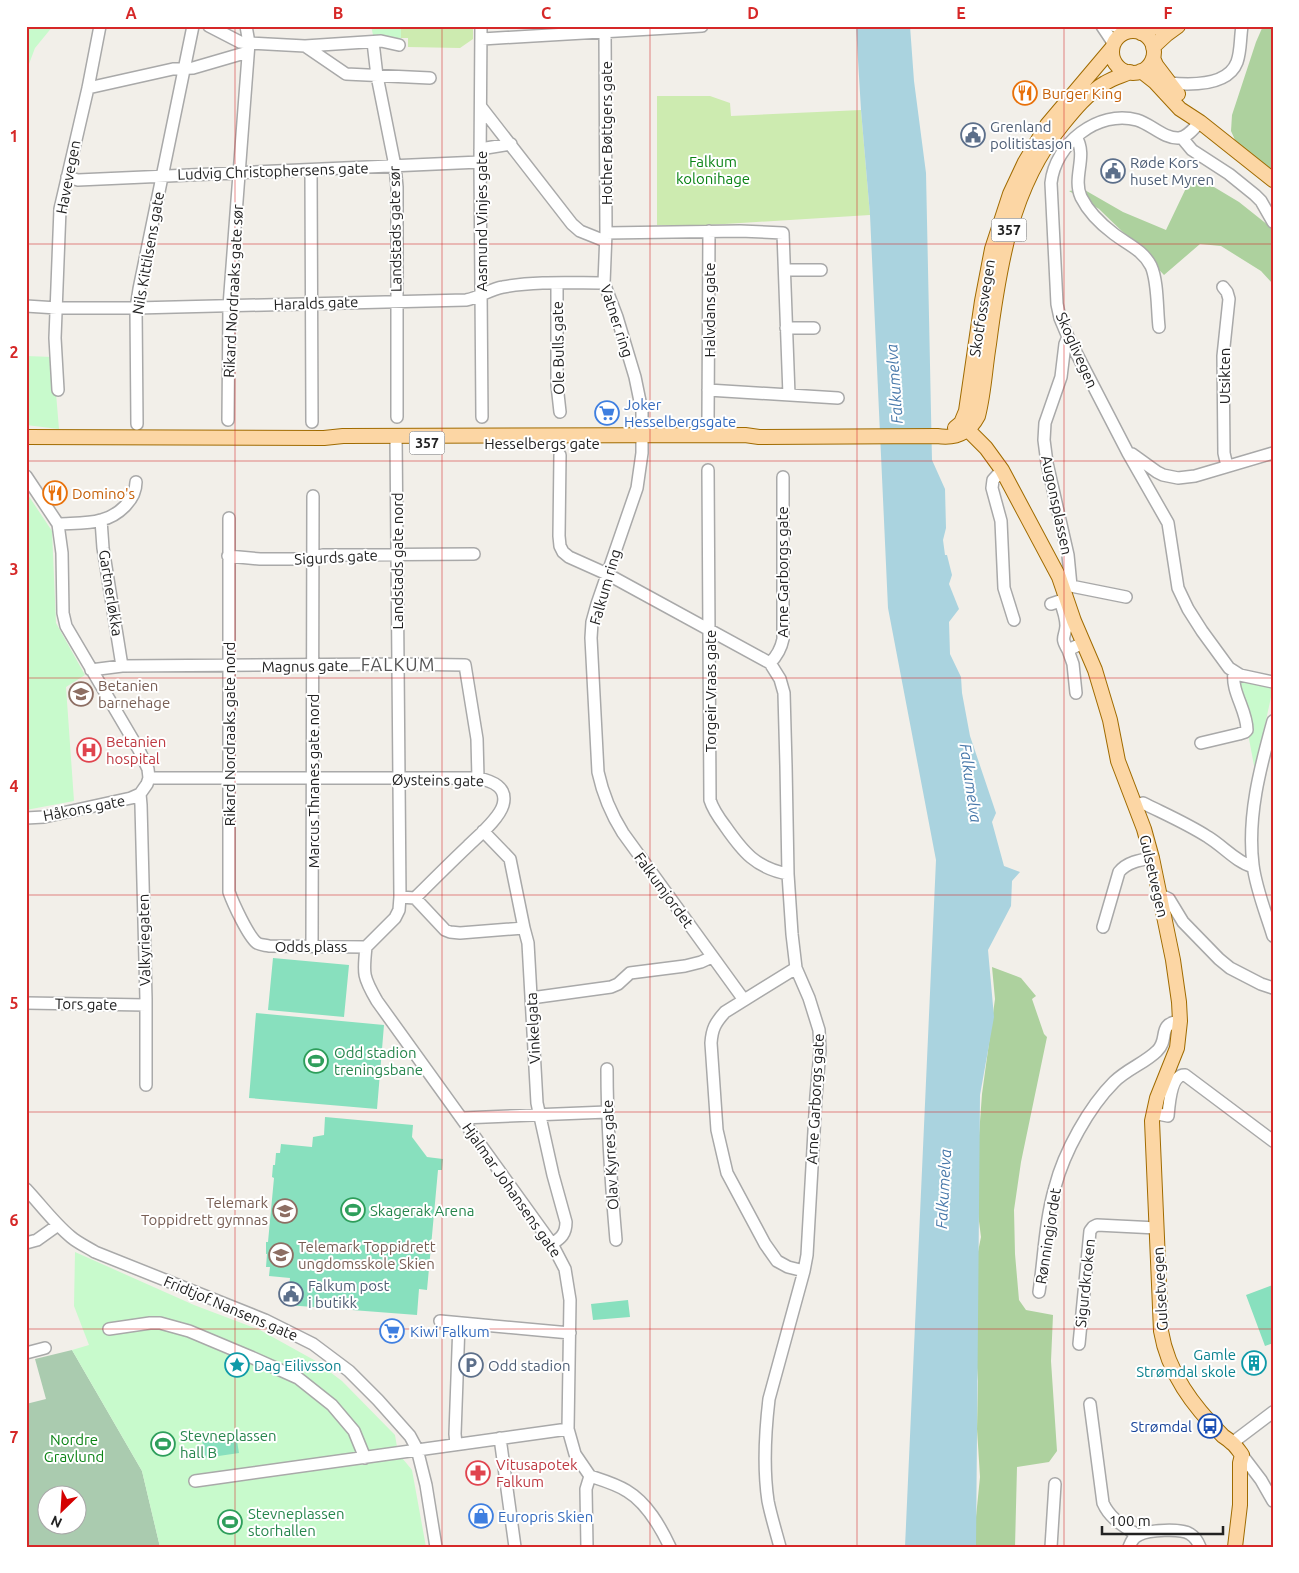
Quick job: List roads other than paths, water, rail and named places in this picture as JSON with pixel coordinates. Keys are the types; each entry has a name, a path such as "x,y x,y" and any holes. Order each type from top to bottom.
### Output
{"main road":[{"name":"357","path":"1113,46 1120,36 1158,26"},
{"name":"357","path":"1135,72 1148,66 1153,53 1166,34 1178,26"},
{"path":"1135,32 1149,38 1153,53 1169,83 1200,122"},
{"path":"1113,46 1112,54 1120,68 1135,72 1155,82 1180,109 1200,122 1273,180"},
{"name":"Skotfossvegen","path":"1113,46 1098,67 1077,88 1047,125 1025,162 1010,194 992,249 982,302 964,426 973,424 979,410 1004,248 1013,215 1023,190 1041,154 1071,114 1106,82 1135,72"},
{"name":"Hesselbergs gate","path":"26,446 82,446 161,438 324,438 343,436 396,439 642,439 745,435 759,437 937,436 947,438 956,436 964,426"},
{"name":"Gulsetvegen","path":"964,426 986,448 1002,470 1067,587 1074,621 1095,670 1110,720 1118,761 1144,830 1152,858 1176,977 1180,1021 1177,1048 1153,1113 1152,1138 1159,1312 1164,1349 1178,1381 1192,1398 1197,1408 1242,1455"},
{"name":"Hesselbergs gate","path":"26,437 145,436 161,438"},
{"path":"1235,1547 1240,1505 1240,1463 1242,1455"}],"street":[{"name":"Havevegen","path":"58,390 54,338 57,308 60,209 88,88 100,26"},
{"name":"Nils Kittilsens gate","path":"137,424 136,308 161,176 193,26"},
{"path":"208,26 249,48"},
{"name":"Rikard Nordraaks gate sør","path":"228,420 229,306 249,48 246,26"},
{"name":"Aasmund Vinjes gate","path":"481,26 482,417"},
{"path":"482,40 604,29 702,26"},
{"path":"1102,26 1113,46"},
{"path":"1114,26 1135,32"},
{"path":"1169,83 1200,84 1216,80 1231,71 1237,61 1242,26"},
{"name":"Hother Bøttgers gate","path":"604,29 606,237"},
{"path":"88,88 173,69 193,68 249,48 381,41 399,45"},
{"name":"Landstads gate sør","path":"373,42 377,76 395,166 397,187 397,417"},
{"path":"305,46 346,74 430,78"},
{"path":"482,107 572,224 580,231 606,237 709,231 783,234 789,395"},
{"name":"Skoglivegen","path":"1182,138 1170,137 1148,124 1125,118 1111,119 1097,123 1076,137 1067,147 1057,163 1051,183 1056,304 1068,337 1128,453 1168,523 1176,578 1182,598 1202,631 1224,662 1234,672"},
{"path":"1200,122 1182,138 1192,150 1229,174 1255,195 1261,201 1273,222"},
{"path":"1076,137 1081,152 1078,187 1082,199 1099,220 1114,234 1138,250 1152,267 1159,327"},
{"path":"480,149 511,144"},
{"name":"Ludvig Christophersens gate","path":"66,177 78,180 480,162"},
{"path":"311,171 310,304 312,422"},
{"name":"Halvdans gate","path":"708,422 709,231"},
{"name":"Vatner ring","path":"606,237 604,283 617,317 635,377 642,411 642,439"},
{"path":"785,270 821,270"},
{"name":"Haralds gate","path":"26,306 136,308 466,300 500,287 557,283 604,283"},
{"name":"Ole Bulls gate","path":"557,283 557,384 560,412"},
{"name":"Utsikten","path":"1223,287 1229,299 1223,356 1224,453 1227,466"},
{"path":"786,332 814,328"},
{"name":"Augonsplassen","path":"1067,587 1068,555 1047,463 1044,440 1045,423 1061,377 1064,344 1068,337"},
{"path":"708,390 838,398"},
{"name":"Landstads gate nord","path":"396,439 400,897"},
{"name":"Falkum ring","path":"598,772 591,638 592,622 637,488 642,439"},
{"path":"1128,453 1136,456 1149,468 1170,477 1178,478 1195,476 1273,453"},
{"path":"560,456 560,546 563,552 569,557 607,574 770,663"},
{"name":"Torgeir Vraas gate","path":"708,470 710,800 715,811 747,855 762,866 788,874"},
{"path":"1002,470 993,480 992,488 1001,521 1004,588 1014,620"},
{"path":"26,476 58,524 62,552 63,613 66,626 139,750 148,769 149,778 140,794"},
{"name":"Arne Garborgs gate","path":"780,1547 767,1490 765,1448 767,1417 769,1400 804,1271 808,1239 820,1051 817,1019 796,968 788,874 784,693 780,679 770,663 776,658 783,639 782,477"},
{"path":"58,524 101,520 120,511 135,494 136,482"},
{"name":"Marcus Thranes gate nord","path":"312,946 313,496"},
{"name":"Rikard Nordraaks gate nord","path":"229,518 229,892 251,936 257,943"},
{"name":"Gartnerløkka","path":"101,520 103,548 122,666"},
{"name":"Sigurds gate","path":"228,556 260,559 304,559 313,556 474,554"},
{"path":"1067,587 1126,597"},
{"path":"1051,604 1060,601 1063,608 1066,626 1063,641 1073,664 1076,693"},
{"path":"1068,650 1083,643"},
{"name":"Magnus gate","path":"91,670 122,666 465,665 476,739 478,778"},
{"path":"1201,743 1239,734 1247,730 1247,722 1233,681 1234,672 1247,677 1273,682"},
{"path":"1273,721 1255,797 1251,836 1253,867 1273,936"},
{"name":"Falkumjordet","path":"598,772 611,814 744,1000"},
{"name":"Øysteins gate","path":"149,778 478,778 495,782 501,788 504,797 503,806 498,814 415,898"},
{"name":"Håkons gate","path":"26,818 44,817 88,808 131,798 140,794"},
{"name":"Valkyriegaten","path":"140,794 146,1005 146,1085"},
{"path":"1135,805 1142,803 1194,828 1214,840 1242,862 1253,867"},
{"name":"Vinkelgata","path":"483,831 510,859 528,943 537,1103 553,1176 566,1222 566,1230 561,1238 552,1244"},
{"path":"1103,927 1119,872 1124,866 1152,858"},
{"path":"366,947 395,918 400,897 415,898 445,930 450,932 460,933 524,928"},
{"path":"1160,897 1169,899 1183,922 1225,964 1261,984 1273,988"},
{"name":"Odds plass","path":"257,943 269,946 366,947"},
{"name":"Hjalmar Johansens gate","path":"366,947 364,971 366,982 377,1001 552,1244 565,1269 569,1284 570,1333 568,1429 575,1454 590,1476"},
{"path":"531,998 611,987 618,984 630,973 685,966 712,957"},
{"path":"796,968 725,1012 712,1031 711,1044 716,1110 722,1156 727,1173 765,1244 777,1261 788,1267 804,1271"},
{"name":"Tors gate","path":"26,1003 146,1005"},
{"name":"Rønningjordet","path":"1039,1292 1054,1187 1078,1132 1107,1089 1122,1075 1159,1050 1165,1028 1180,1021"},
{"name":"Olav Kyrres gate","path":"607,1069 607,1112 616,1240"},
{"path":"1153,1113 1168,1116 1170,1096 1177,1079 1182,1074 1273,1141"},
{"path":"462,1118 607,1112"},
{"name":"Fridtjof Nansens gate","path":"26,1189 72,1238 95,1252 264,1320 313,1344 349,1371 410,1436 417,1449 422,1465 436,1547"},
{"path":"26,1243 37,1240 58,1225"},
{"name":"Sigurdkroken","path":"1079,1344 1090,1231 1097,1225 1157,1228"},
{"path":"440,1321 570,1333"},
{"path":"110,1329 160,1323 189,1331 298,1378 332,1405 354,1431 365,1458"},
{"path":"456,1444 460,1323"},
{"path":"26,1353 45,1348"},
{"path":"1090,1404 1103,1503 1113,1518 1139,1534"},
{"path":"1232,1443 1273,1412"},
{"path":"195,1481 568,1429"},
{"path":"500,1438 515,1547"},
{"name":"Gulsetvegen","path":"1242,1455 1261,1480 1273,1501"},
{"path":"587,1547 586,1490 590,1476 626,1490 641,1502 651,1514 670,1547"},
{"path":"1051,1547 1054,1484"},
{"path":"1129,1547 1131,1541 1139,1534 1168,1531 1186,1532 1194,1537 1200,1547"}],"water":[{"name":"Falkumelva","path":"856,26 910,26 914,81 926,173 932,460 945,489 946,528 943,540 945,555 947,555 952,575 949,584 959,609 949,622 950,654 961,677 970,736 996,813 992,822 1004,866 1020,872 1012,881 1011,906 988,950 994,1017 980,1095 976,1547 905,1547 936,860 888,608 870,215"}],"place":[{"name":"Burger King","path":"1025,93"},
{"name":"Grenland politistasjon","path":"973,135"},
{"name":"Røde Kors huset Myren","path":"1113,171"},
{"name":"Joker Hesselbergsgate","path":"607,413"},
{"name":"Domino's","path":"55,493"},
{"name":"Betanien barnehage","path":"81,694"},
{"name":"Betanien hospital","path":"89,750"},
{"name":"Odd stadion treningsbane","path":"316,1061"},
{"name":"Skagerak Arena","path":"353,1210"},
{"name":"Telemark Toppidrett gymnas","path":"285,1211"},
{"name":"Telemark Toppidrett ungdomsskole Skien","path":"281,1255"},
{"name":"Falkum post i butikk","path":"291,1294"},
{"name":"Kiwi Falkum","path":"392,1331"},
{"name":"Gamle Strømdal skole","path":"1254,1363"},
{"name":"Dag Eilivsson","path":"237,1365"},
{"name":"Odd stadion","path":"471,1365"},
{"name":"Strømdal","path":"1210,1426"},
{"name":"Stevneplassen hall B","path":"163,1444"},
{"name":"Vitusapotek Falkum","path":"478,1473"},
{"name":"Europris Skien","path":"481,1516"},
{"name":"Stevneplassen storhallen","path":"230,1522"}],"district":[{"name":"FALKUM","path":"398,664"}],"park label":[{"name":"Falkum kolonihage","path":"713,170"},
{"name":"Nordre Gravlund","path":"74,1448"}]}
